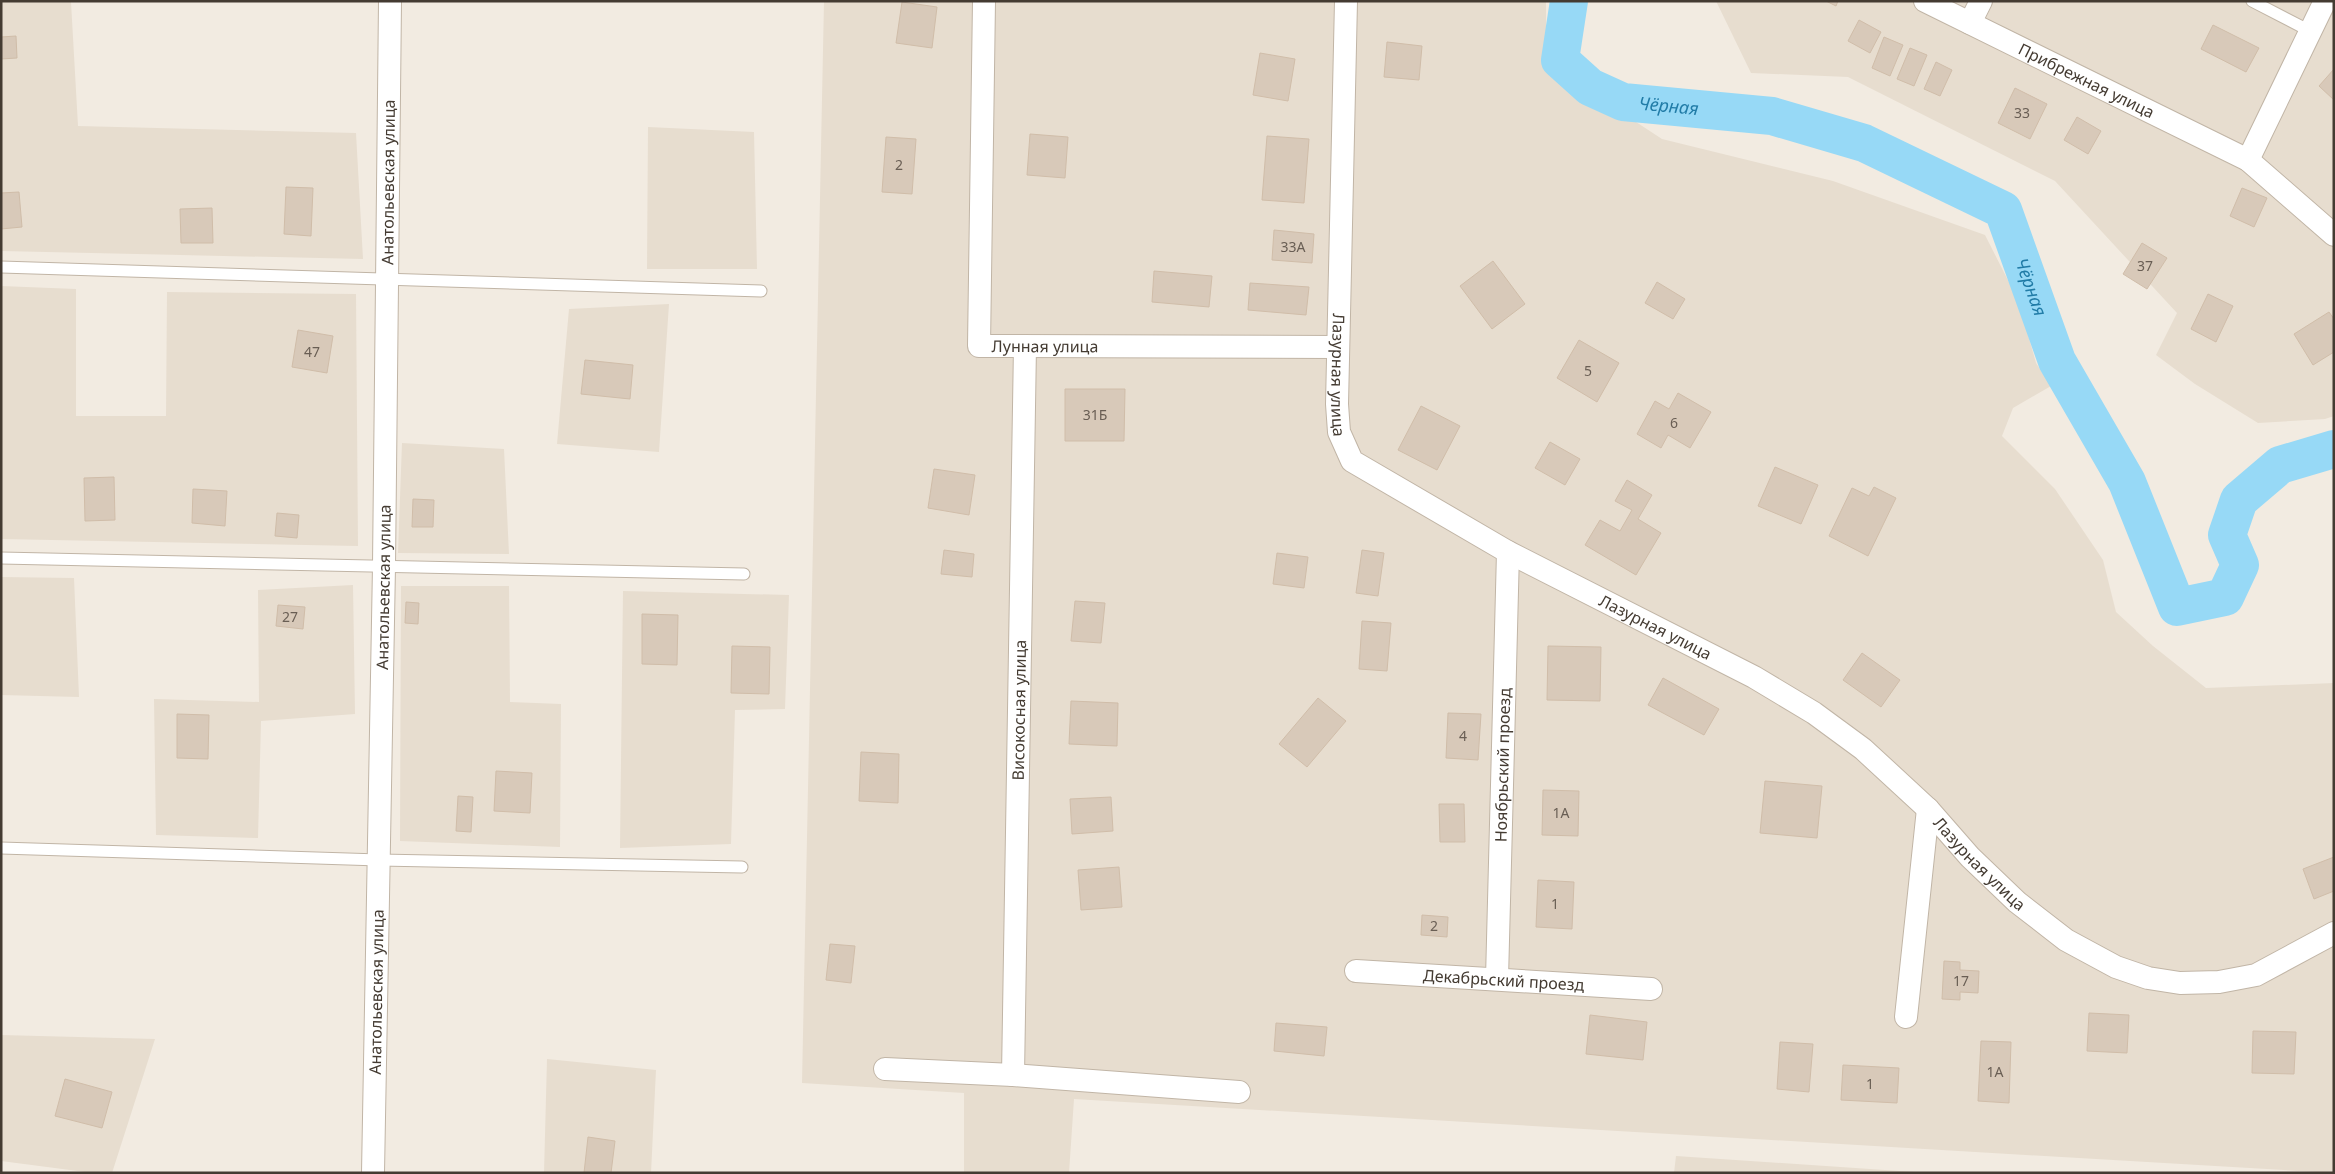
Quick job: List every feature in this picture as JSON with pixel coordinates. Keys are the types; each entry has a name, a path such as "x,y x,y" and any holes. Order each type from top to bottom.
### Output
{"street":[{"name":"Анатольевская улица","path":"373,1173 384,566 390,1"},
{"name":"Лунная улица","path":"984,1 979,346 1336,347"},
{"name":"Лазурная улица","path":"1346,1 1336,404 1339,432 1352,461 1508,552 1754,677 1814,712 1863,749 1928,809 1970,857 2017,902 2066,940 2116,967 2148,978 2180,983 2209,982 2256,975 2334,933"},
{"name":"Прибрежная улица","path":"1925,1 2248,160 2334,235"},
{"path":"1970,23 1981,1"},
{"path":"2248,160 2324,1"},
{"name":"Високосная улица","path":"1013,1075 1025,346"},
{"name":"Ноябрьский проезд","path":"1497,979 1508,552"},
{"path":"1906,1017 1928,809"},
{"name":"Декабрьский проезд","path":"1356,971 1651,988"},
{"path":"886,1070 1013,1075 1239,1092"}],"lane":[{"path":"2252,1 2310,31"},
{"path":"1,267 760,291"},
{"path":"1,558 744,574"},
{"path":"1,848 379,860 742,867"}],"shaded area":[{"path":"1,1 71,2 78,126 356,133 363,259 1,251"},
{"path":"824,1 1546,1 1546,62 1568,92 1633,120 1662,139 1833,181 1985,235 2018,300 2036,363 2051,386 2013,408 2002,436 2055,489 2103,560 2116,612 2153,646 2206,688 2334,683 2334,1173 1074,1099 1069,1173 964,1173 964,1093 802,1083"},
{"path":"1716,1 2334,1 2334,416 2325,419 2258,423 2195,384 2156,355 2177,313 2055,181 1848,77 1751,73"},
{"path":"648,127 754,132 757,269 647,269"},
{"path":"1,286 76,289 76,416 166,416 167,292 356,294 358,546 1,539"},
{"path":"669,304 659,452 557,444 569,309"},
{"path":"402,443 504,449 509,554 398,553"},
{"path":"1,577 74,578 79,697 1,695"},
{"path":"353,585 355,714 261,721 258,838 156,835 154,699 259,702 258,590"},
{"path":"401,586 509,586 510,702 561,704 560,847 400,841"},
{"path":"623,591 789,595 785,709 735,710 731,844 620,848"},
{"path":"1,1035 155,1039 112,1173 93,1173 1,1161"},
{"path":"547,1059 656,1070 651,1173 544,1173"},
{"path":"1676,1156 1929,1173 1674,1173"}],"building":[{"path":"1826,1 1838,1 1836,6"},
{"path":"902,2 937,7 932,48 896,43"},
{"path":"1859,20 1881,32 1870,53 1848,41"},
{"path":"2213,25 2259,48 2246,72 2201,49"},
{"path":"16,36 17,58 1,59 1,37"},
{"path":"1884,37 1903,45 1890,76 1872,68"},
{"path":"1387,42 1422,46 1419,80 1384,77"},
{"path":"1910,48 1927,55 1914,86 1897,79"},
{"path":"1260,53 1295,59 1288,101 1253,95"},
{"path":"1936,62 1952,70 1940,96 1924,89"},
{"path":"2334,69 2334,100 2319,86"},
{"path":"2015,88 2047,104 2030,139 1998,123"},
{"path":"2077,117 2101,131 2088,154 2064,140"},
{"path":"1030,134 1068,137 1065,178 1027,175"},
{"path":"1267,136 1309,139 1304,203 1262,200"},
{"path":"886,137 916,139 912,194 882,192"},
{"path":"286,187 313,188 311,236 284,234"},
{"path":"2242,188 2267,198 2254,227 2230,216"},
{"path":"19,192 22,227 1,229 1,193"},
{"path":"212,208 213,243 181,243 180,209"},
{"path":"1274,230 1314,234 1312,263 1272,260"},
{"path":"2142,243 2167,258 2147,289 2123,274"},
{"path":"1493,261 1525,304 1492,329 1460,286"},
{"path":"1154,271 1212,276 1209,307 1152,302"},
{"path":"1657,282 1685,299 1673,319 1645,303"},
{"path":"1250,283 1309,287 1306,315 1248,310"},
{"path":"2208,294 2233,306 2216,342 2191,329"},
{"path":"2329,312 2334,319 2334,352 2313,365 2294,334"},
{"path":"298,330 333,336 327,373 292,367"},
{"path":"1579,340 1619,363 1597,402 1557,378"},
{"path":"585,360 633,365 630,399 581,394"},
{"path":"1065,389 1125,389 1124,441 1065,441"},
{"path":"1678,393 1711,412 1690,448 1668,435 1661,448 1637,434 1655,401 1669,409"},
{"path":"1421,406 1460,426 1437,470 1398,450"},
{"path":"1550,442 1580,459 1565,485 1535,468"},
{"path":"1775,467 1818,485 1801,524 1758,506"},
{"path":"934,469 975,475 969,515 928,508"},
{"path":"114,477 115,520 85,521 84,478"},
{"path":"1627,480 1652,495 1638,519 1661,533 1636,575 1585,545 1600,520 1620,531 1632,510 1615,501"},
{"path":"1874,487 1896,498 1868,556 1829,536 1852,488 1869,496"},
{"path":"193,489 227,491 225,526 192,523"},
{"path":"413,499 434,500 433,527 412,527"},
{"path":"277,513 299,515 297,538 275,536"},
{"path":"944,550 974,554 972,577 941,574"},
{"path":"1362,550 1384,553 1378,596 1356,593"},
{"path":"1277,553 1308,557 1304,588 1273,584"},
{"path":"1075,601 1105,603 1101,643 1071,641"},
{"path":"406,602 419,603 418,624 405,623"},
{"path":"278,605 305,607 303,629 276,626"},
{"path":"642,614 678,615 677,665 642,664"},
{"path":"1362,621 1391,623 1387,671 1359,669"},
{"path":"732,646 770,647 769,694 731,693"},
{"path":"1548,646 1601,647 1600,701 1547,700"},
{"path":"1862,653 1900,680 1881,707 1843,680"},
{"path":"1663,678 1719,709 1704,735 1648,705"},
{"path":"1318,698 1346,721 1307,767 1279,744"},
{"path":"1071,701 1118,703 1117,746 1069,744"},
{"path":"1448,713 1481,714 1478,760 1446,758"},
{"path":"177,714 209,715 208,759 177,758"},
{"path":"861,752 899,754 898,803 859,801"},
{"path":"496,771 532,773 530,813 494,811"},
{"path":"1765,781 1822,786 1817,838 1760,833"},
{"path":"1543,790 1579,791 1578,836 1542,835"},
{"path":"458,796 473,797 471,832 456,831"},
{"path":"1111,797 1113,831 1072,834 1070,799"},
{"path":"1439,804 1464,804 1465,842 1440,842"},
{"path":"2334,857 2334,891 2314,899 2303,869"},
{"path":"1119,867 1122,907 1081,910 1078,870"},
{"path":"1538,880 1574,882 1572,929 1536,927"},
{"path":"1422,915 1448,917 1447,937 1421,935"},
{"path":"830,944 855,946 851,983 826,980"},
{"path":"1944,961 1960,962 1960,970 1979,971 1978,993 1960,992 1960,1000 1942,999"},
{"path":"2089,1013 2129,1015 2127,1053 2087,1051"},
{"path":"1590,1015 1647,1022 1643,1060 1586,1054"},
{"path":"1276,1023 1327,1027 1324,1056 1274,1051"},
{"path":"2253,1031 2296,1032 2294,1074 2252,1073"},
{"path":"1981,1041 2011,1042 2009,1103 1978,1101"},
{"path":"1780,1042 1813,1044 1809,1092 1777,1089"},
{"path":"1843,1065 1899,1068 1897,1103 1841,1100"},
{"path":"65,1079 112,1092 102,1128 55,1116"},
{"path":"588,1137 615,1141 611,1173 584,1173"}],"waterway":[{"name":"Чёрная","path":"1569,1 1560,60 1590,87 1623,102 1772,116 1864,143 2003,210 2057,361 2127,482 2177,607 2225,597 2240,565 2227,535 2239,500 2280,465 2334,449"}]}
